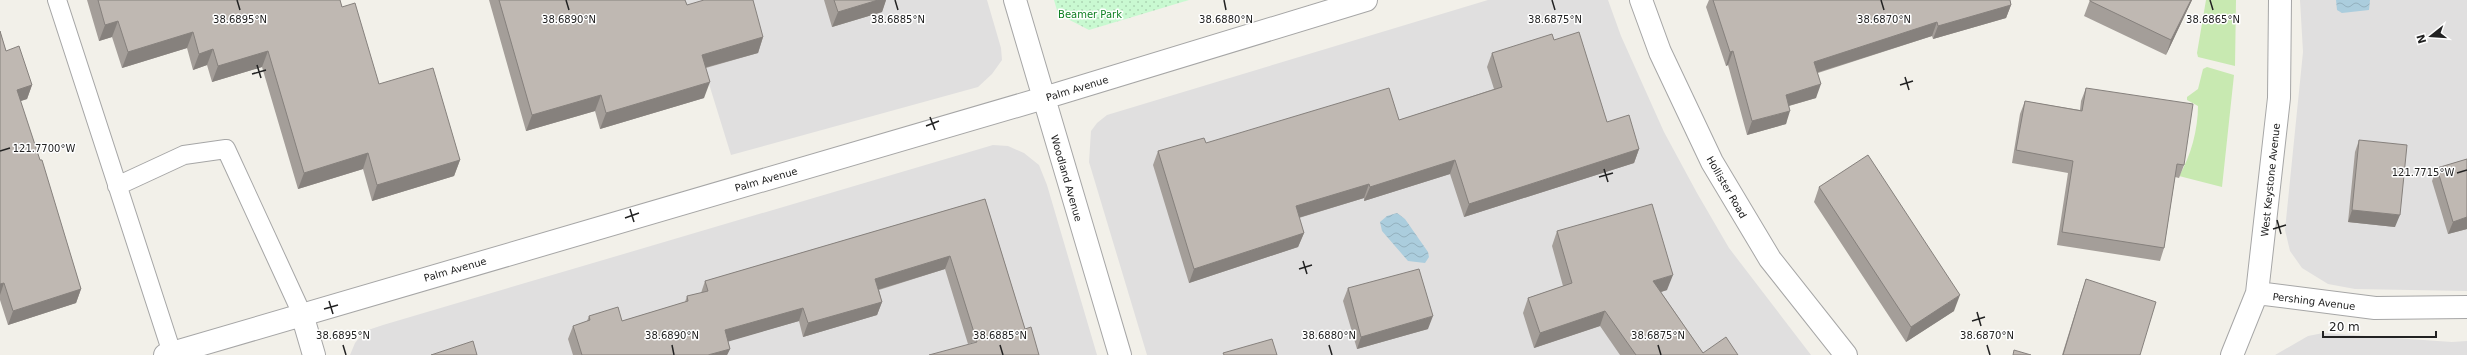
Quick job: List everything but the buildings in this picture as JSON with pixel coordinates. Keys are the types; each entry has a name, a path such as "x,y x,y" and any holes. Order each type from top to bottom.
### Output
{"street":[{"name":"Woodland Avenue","path":"1015,0 1120,355"},
{"name":"Palm Avenue","path":"169,354 1044,98 1366,0"},
{"name":"Hollister Road","path":"1641,0 1660,52 1712,162 1770,259 1846,355"},
{"name":"West Keystone Avenue","path":"2232,355 2257,293 2278,98 2280,0"},
{"name":"Pershing Avenue","path":"2257,293 2375,308 2467,307"},
{"path":"302,314 314,355"}],"lane":[{"path":"57,0 169,354"},
{"path":"117,186 184,155 226,149 302,314"}],"shaded area":[{"path":"683,0 987,0 1001,48 1002,60 992,74 978,87 731,155"},
{"path":"1488,0 1608,0 1621,36 1664,132 1697,193 1729,248 1811,355 1147,355 1089,162 1091,131 1097,123 1107,115"},
{"path":"2300,0 2467,0 2467,291 2355,289 2328,284 2302,268 2290,251 2285,230 2303,52"},
{"path":"993,145 1008,146 1024,153 1039,165 1047,185 1097,355 350,355 355,343 365,331 383,325"},
{"path":"2323,333 2452,342 2467,341 2467,355 2275,355 2308,336"}],"green space":[{"name":"Beamer Park","path":"1054,0 1189,0 1089,30 1058,14"},
{"path":"2206,0 2236,0 2235,66 2198,57 2197,53"},
{"path":"2207,67 2234,75 2222,187 2179,176 2190,151 2198,115 2198,106 2187,100 2187,97 2198,89 2203,69"}],"water":[{"path":"2336,0 2370,0 2369,10 2342,13 2337,10"},
{"path":"1397,213 1405,219 1428,252 1429,257 1425,263 1408,261 1382,231 1380,222 1387,216"}]}
